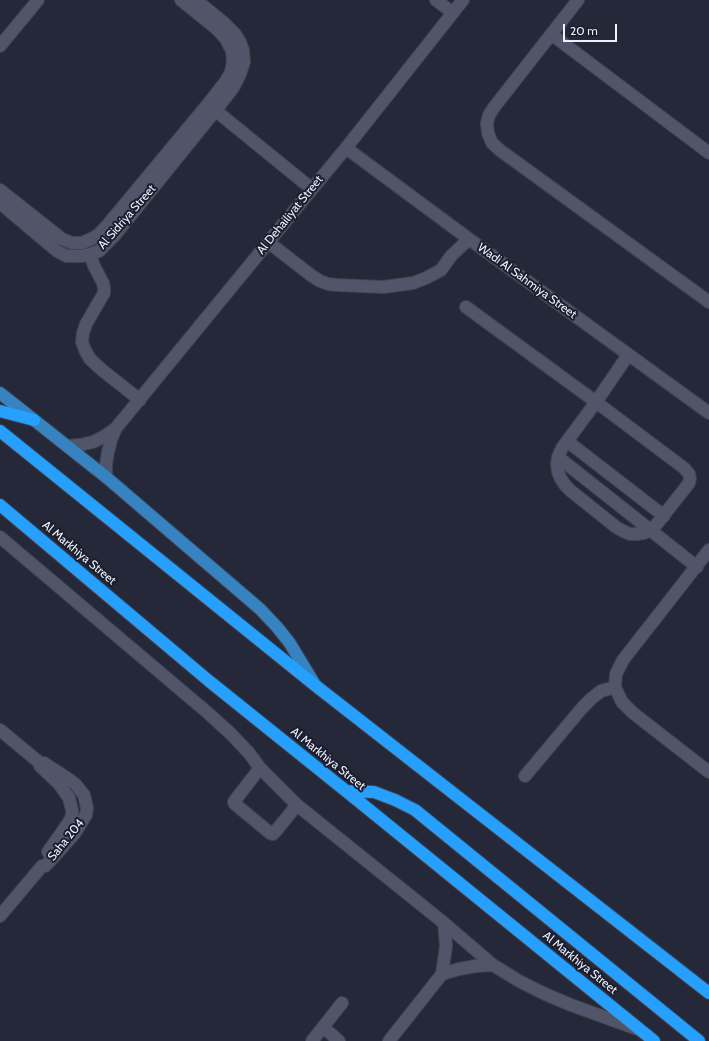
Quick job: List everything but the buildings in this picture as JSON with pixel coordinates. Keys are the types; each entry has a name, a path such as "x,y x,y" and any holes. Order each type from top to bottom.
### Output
{"highway":[{"path":"0,411 34,420"},
{"path":"0,431 316,686 709,993"},
{"name":"Al Markhiya Street","path":"0,505 209,680 654,1041"},
{"path":"346,791 374,792 415,810 699,1041"},
{"path":"642,1031 650,1041"}],"main road":[{"path":"0,393 106,477 260,609 289,642 316,686"}],"street":[{"path":"0,46 38,0"},
{"name":"Al Sidriya Street","path":"0,204 57,251 66,256 82,256 99,251 114,236 212,108 231,72 232,51 226,39 217,29 181,0"},
{"name":"Al Sidriya Street","path":"0,190 62,239 72,243 82,242 91,240 98,235 212,108 233,88 240,74 244,62 243,50 240,42 235,34 224,23 196,0"},
{"path":"436,0 452,13"},
{"name":"Al Dehailiyat Street","path":"67,446 80,446 93,442 116,428 346,148 463,0"},
{"path":"578,0 550,34 489,115 487,123 488,133 492,143 709,302"},
{"path":"550,34 709,153"},
{"path":"212,108 312,188"},
{"name":"Wadi Al Sahmiya Street","path":"346,148 709,413"},
{"path":"268,242 320,281 337,285 383,287 413,284 441,270 451,256 469,239"},
{"path":"90,254 94,266 103,283 104,293 84,328 82,342 90,359 140,400"},
{"path":"466,307 596,402 687,471 690,478 689,483 664,516 651,530 637,534 630,534 611,523 565,485 558,472 557,464 562,448 596,402 628,355"},
{"name":"Al Dehailiyat Street","path":"106,477 108,452 116,428"},
{"path":"568,441 664,516"},
{"path":"558,457 697,567"},
{"name":"Al Markhiya Street","path":"0,537 208,713 231,734 249,753 260,768 297,805 444,923 493,966 545,994 642,1031"},
{"path":"709,550 623,660 616,674 615,687 622,702 633,713 709,772"},
{"path":"525,776 592,698 601,692 615,687"},
{"name":"Saha 204","path":"0,730 40,763 40,766 59,784 69,798 72,810 72,816 69,822 42,862 42,866 0,916"},
{"path":"260,768 236,799 234,802 235,804 273,834 297,805"},
{"path":"389,1041 442,974 446,946 444,923"},
{"path":"442,974 476,966 493,966"},
{"path":"312,1041 342,1003"},
{"path":"323,1027 339,1041"}]}
